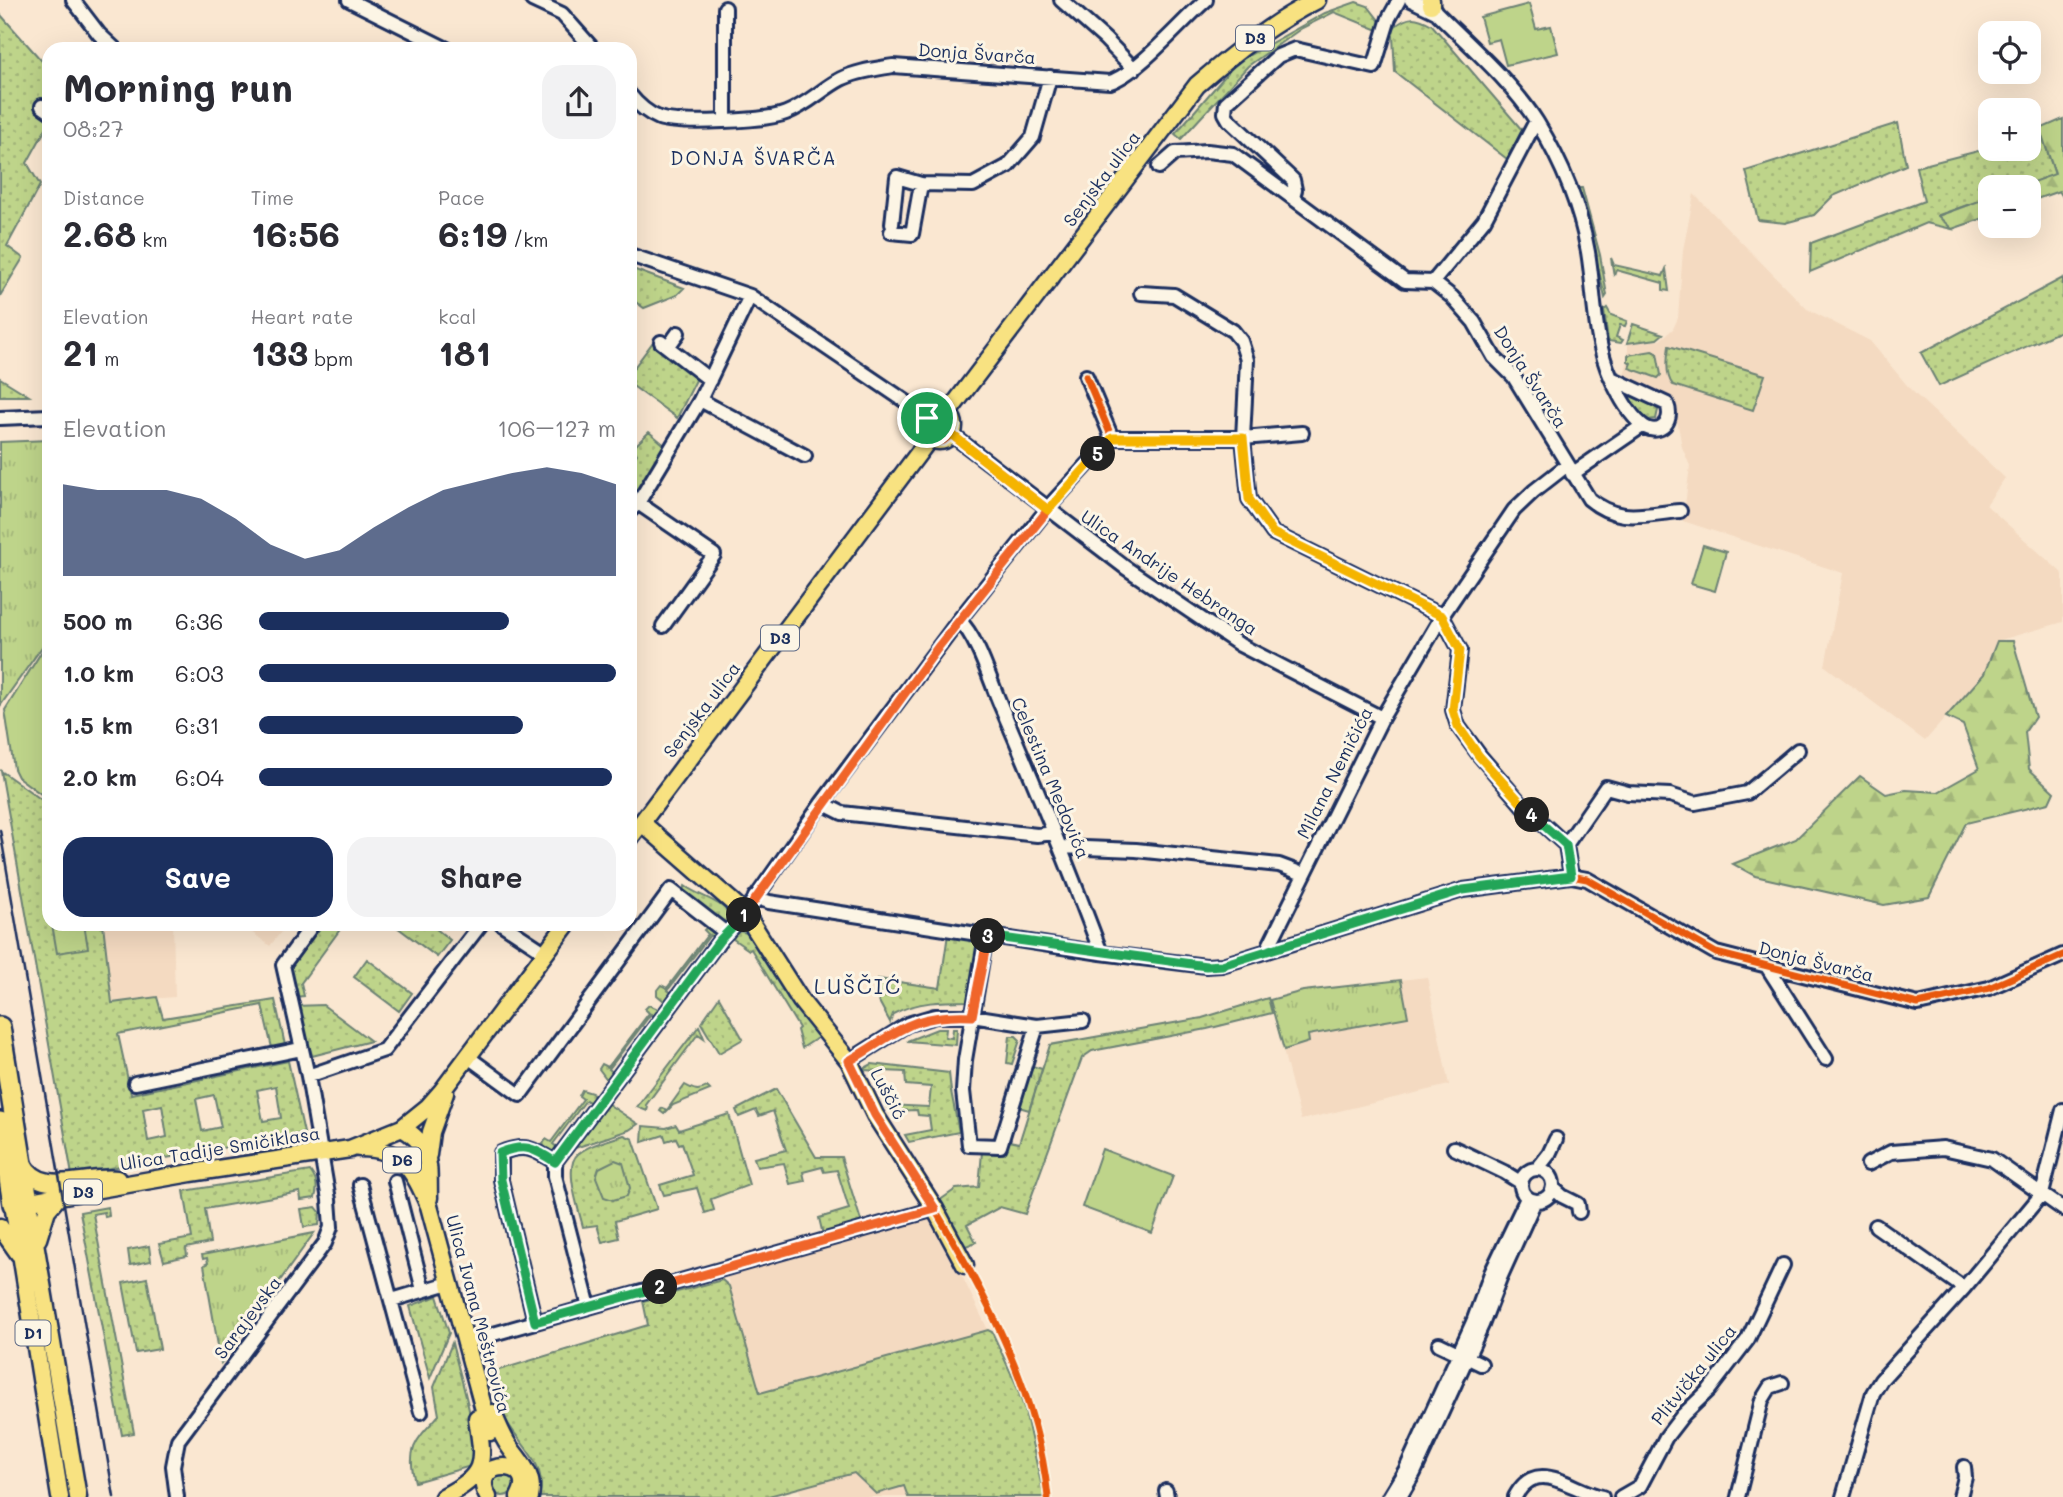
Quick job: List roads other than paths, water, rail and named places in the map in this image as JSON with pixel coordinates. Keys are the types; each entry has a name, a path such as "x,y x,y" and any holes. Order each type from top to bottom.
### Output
{"highway":[{"name":"D1","path":"0,1027 14,1158 14,1204"},
{"name":"D1","path":"0,1122 14,1158"},
{"path":"0,1181 14,1158"}],"main road":[{"name":"Senjska ulica","path":"947,414 1198,85 1233,54 1290,13 1317,0"},
{"path":"939,411 947,414 954,426 951,434 943,440 930,438 925,430 927,418 939,411"},
{"name":"Senjska ulica","path":"637,817 930,438"},
{"name":"Luščić","path":"637,819 745,913 801,1001 849,1061 875,1115 935,1209 965,1265"},
{"name":"D3","path":"402,1128 428,1107 450,1081 562,931"},
{"path":"427,1158 431,1132 450,1081"},
{"path":"402,1128 401,1144 412,1171"},
{"name":"Ulica Tadije Smičiklasa","path":"14,1204 350,1149 402,1128"},
{"name":"D6","path":"402,1128 421,1142 427,1158 429,1206"},
{"name":"D6","path":"350,1149 385,1150 400,1158 412,1171 429,1206"},
{"path":"14,1158 31,1176 46,1183 97,1178 137,1182"},
{"path":"36,1248 44,1216 59,1196"},
{"name":"D1","path":"14,1204 36,1248 78,1497"},
{"name":"D1","path":"14,1204 60,1497"},
{"name":"Ulica Ivana Meštrovića","path":"429,1206 489,1432 491,1459 484,1485 488,1497"},
{"path":"0,1227 22,1258"},
{"path":"477,1387 508,1444 530,1474 532,1483 523,1496"},
{"path":"441,1497 473,1478 481,1462 476,1411 477,1387"},
{"name":"Ulica Ivana Meštrovića","path":"489,1432 522,1481 523,1496"},
{"path":"486,1476 496,1467 513,1468"}],"street":[{"path":"73,0 108,42"},
{"path":"349,0 433,42"},
{"path":"532,0 562,14 587,42"},
{"path":"562,0 562,14"},
{"path":"1061,0 1134,69"},
{"name":"Donja Švarča","path":"637,102 646,112 666,120 761,119 801,106 842,79 872,69 893,66 1110,82 1134,69 1206,0"},
{"path":"1387,0 1389,18"},
{"path":"1293,197 1293,180 1229,120 1225,113 1226,103 1278,56 1295,49 1374,67 1389,18 1399,0"},
{"path":"1411,0 1432,4 1507,85 1536,121 1568,183 1578,215 1587,249 1597,330 1611,378 1621,400 1642,426 1661,428 1668,422 1671,413 1667,404 1611,378"},
{"path":"725,8 725,120"},
{"path":"921,184 912,234 891,228 897,177 921,184 973,185 1008,166 1033,136 1050,77"},
{"path":"1159,167 1175,153 1207,151 1233,154 1405,281 1433,282 1484,220 1536,121"},
{"path":"637,257 750,296 927,418"},
{"name":"Donja Švarča","path":"1433,282 1452,297 1474,321 1494,357 1514,377 1589,499 1604,511 1622,516 1680,511"},
{"path":"755,897 769,902 986,936 1206,966 1222,965 1463,890 1571,876 1566,845 1523,806 1479,756 1458,726 1453,710 1460,650 1442,616 1273,533 1249,499 1243,438 1247,360 1241,341 1233,331 1174,295 1142,292"},
{"path":"637,502 700,400 750,296"},
{"path":"678,333 664,345 710,380"},
{"path":"1086,376 1112,438"},
{"path":"700,400 805,456"},
{"path":"0,418 42,416"},
{"path":"1442,616 1514,510 1534,491 1642,426"},
{"path":"589,1307 555,1175 555,1162 726,933 745,913 822,803 959,620 1048,510 1112,438 1243,438 1302,433"},
{"name":"Ulica Andrije Hebranga","path":"951,434 1126,568 1240,645 1382,718"},
{"path":"637,509 714,555 663,626"},
{"name":"Milana Nemičića","path":"1267,950 1382,718 1442,616"},
{"name":"Celestina Medovića","path":"959,620 966,626 983,664 1060,847 1101,953"},
{"path":"1566,845 1606,787 1628,793 1670,794 1695,803 1747,793 1798,750"},
{"path":"822,803 842,813 1037,835 1054,833"},
{"path":"1060,847 1136,850 1279,865 1303,874"},
{"name":"Donja Švarča","path":"1571,876 1587,879 1716,953 1918,1004 1989,988 2063,955"},
{"path":"468,1057 520,1095 671,890 726,933"},
{"name":"Sarajevska","path":"177,1497 173,1466 178,1440 325,1242 331,1227 308,1076 283,965 308,931"},
{"path":"308,1076 384,1050 476,931"},
{"path":"513,931 546,953"},
{"path":"986,936 963,1081 969,1145 1000,1146 1037,1026"},
{"path":"1766,965 1826,1059"},
{"path":"849,1061 908,1024 935,1016 972,1016 1037,1026 1083,1021"},
{"path":"135,1083 301,1049"},
{"path":"1843,1497 1873,1393 1881,1380 1964,1288 2042,1194 2063,1110"},
{"path":"1543,1170 1556,1139"},
{"path":"535,1322 501,1180 500,1153 513,1148 533,1148 555,1162"},
{"path":"1454,1148 1522,1178"},
{"path":"1868,1164 1891,1152 1943,1148 1992,1158 2063,1209"},
{"path":"1530,1168 1543,1170 1552,1180 1555,1193 1545,1199 1531,1200 1521,1190 1522,1178 1530,1168"},
{"path":"395,1181 424,1290"},
{"path":"360,1185 421,1412"},
{"path":"1555,1193 1578,1204 1579,1212"},
{"path":"1389,1497 1406,1469 1462,1354 1531,1200"},
{"path":"465,1342 935,1209"},
{"path":"1876,1226 1964,1288"},
{"name":"Plitvička ulica","path":"1621,1497 1640,1486 1666,1437 1709,1390 1748,1339 1783,1265"},
{"path":"392,1300 449,1283"},
{"path":"1439,1344 1481,1364"},
{"path":"1400,1497 1414,1473 1462,1354"},
{"path":"1738,1497 1762,1400 1770,1387 1782,1383"},
{"path":"1960,1497 1965,1477 1964,1467"},
{"path":"441,1497 471,1490 486,1476"},
{"path":"1515,1497 1531,1479 1541,1476 1551,1476 1602,1497"}],"railway":[{"path":"0,830 114,1497"}],"district":[{"name":"DONJA ŠVARČA","path":"754,158"},
{"name":"LUŠČIĆ","path":"858,987"}]}
